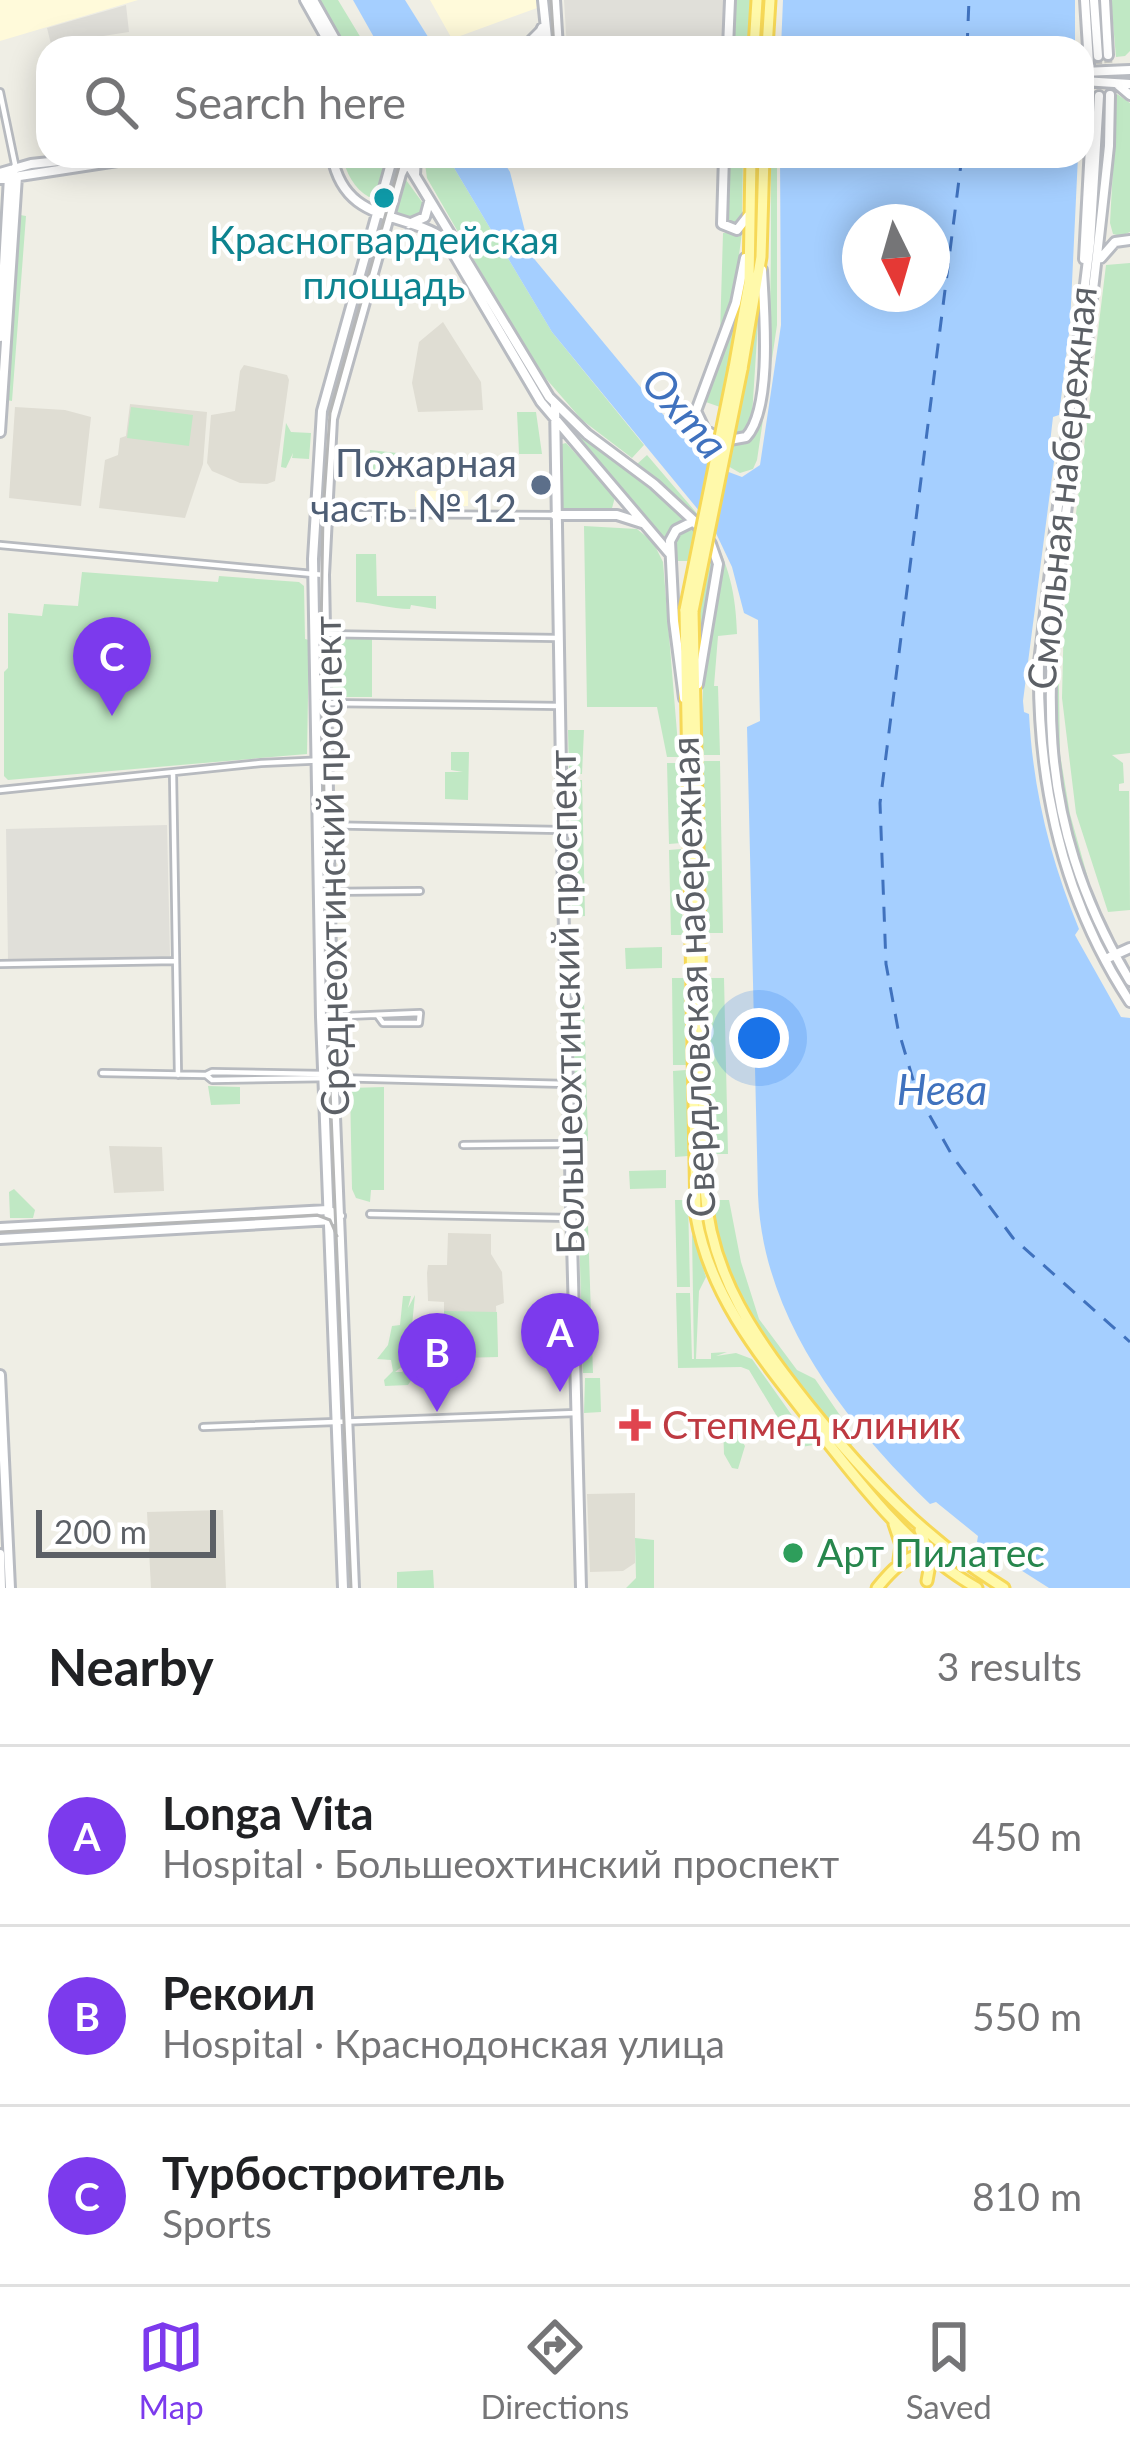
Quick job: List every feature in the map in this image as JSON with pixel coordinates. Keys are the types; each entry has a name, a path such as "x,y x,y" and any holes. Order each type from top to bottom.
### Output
{"main road":[{"path":"309,0 329,36"},
{"path":"543,0 547,36"},
{"path":"555,0 557,36"},
{"path":"728,36 730,0"},
{"path":"755,36 757,0"},
{"path":"768,36 770,0"},
{"path":"1089,0 1103,55 1105,0"},
{"path":"1089,0 1089,36"},
{"path":"538,36 544,15"},
{"path":"1094,74 1128,69"},
{"path":"1094,78 1130,84"},
{"path":"1116,83 1130,95"},
{"path":"1094,243 1104,96 1102,215 1107,236 1115,242"},
{"path":"8,174 41,168"},
{"path":"8,174 55,168"},
{"path":"337,168 343,185 376,214 445,239 553,417 670,554"},
{"name":"Среднеохтинский проспект","path":"344,1588 328,1210 319,428 389,168"},
{"name":"Среднеохтинский проспект","path":"319,575 332,419 405,168"},
{"path":"412,168 534,377 555,404 672,499 711,544 718,564 690,701"},
{"path":"724,168 722,224 737,230 749,215"},
{"path":"738,369 749,283 751,168"},
{"path":"748,232 736,303 696,411 705,430 724,441 746,436 757,416 763,368 764,168"},
{"path":"1085,272 1082,243 1088,168"},
{"path":"0,337 8,174"},
{"path":"0,431 8,174"},
{"path":"408,224 425,217 429,201"},
{"path":"1094,243 1102,215"},
{"path":"1094,281 1103,252 1115,242 1130,241"},
{"name":"Смольная набережная","path":"1094,243 1085,272 1042,628 1039,730 1057,839 1084,917 1130,1002"},
{"name":"Смольная набережная","path":"1094,243 1094,281 1048,702 1062,816 1079,874 1130,981"},
{"path":"738,369 761,257"},
{"name":"Свердловская набережная","path":"738,369 689,610 699,1231 720,1291 756,1351 892,1519 949,1572 977,1588"},
{"name":"Большеохтинский проспект","path":"555,404 581,1588"},
{"path":"555,515 617,515 650,527"},
{"path":"690,701 679,678 670,554 676,530 694,521"},
{"name":"Свердловская набережная","path":"690,701 705,1174 715,1249 734,1299 763,1346 859,1468 959,1560 1004,1588"},
{"path":"1106,963 1113,952 1130,948"},
{"path":"1106,963 1125,963"},
{"name":"Среднеохтинский проспект","path":"327,1078 340,1216 354,1588"},
{"path":"0,1228 328,1210 340,1216"},
{"path":"0,1239 329,1222 340,1216"},
{"path":"0,1375 6,1588"},
{"path":"892,1519 901,1545 899,1561"},
{"name":"Свердловская набережная","path":"914,1521 929,1553"},
{"path":"877,1588 899,1561 911,1554 929,1553 924,1584"},
{"name":"Свердловская набережная","path":"929,1553 959,1560"},
{"path":"0,1554 6,1588"},
{"path":"924,1584 949,1572"}],"street":[{"path":"535,36 544,15"},
{"path":"0,92 8,174"},
{"path":"326,514 555,515"},
{"path":"0,545 319,575"},
{"path":"320,634 557,638"},
{"path":"321,703 559,706"},
{"path":"0,790 322,760"},
{"path":"173,773 178,1075"},
{"path":"323,825 561,830"},
{"path":"324,892 420,891"},
{"path":"0,964 176,961"},
{"path":"327,1017 420,1013 419,1023 383,1023 378,1016"},
{"path":"102,1073 568,1084"},
{"path":"463,1145 569,1144"},
{"path":"370,1214 571,1218"},
{"path":"202,1427 576,1413"}],"shaded area":[{"path":"0,0 138,0 0,41"},
{"path":"430,0 536,0 537,8 450,36"},
{"path":"564,0 724,0 722,36 566,36"},
{"path":"126,5 129,32 49,36 47,28"},
{"path":"443,322 481,382 483,410 418,412 412,383 419,342"},
{"path":"244,365 287,375 289,380 275,481 267,484 240,483 212,471 207,463 211,415 235,411"},
{"path":"130,404 207,412 203,464 185,518 99,508 105,460 118,455"},
{"path":"15,407 91,417 81,506 9,498"},
{"path":"415,491 468,491 468,506 415,507"},
{"path":"167,825 170,956 8,960 6,829"},
{"path":"109,1146 162,1147 164,1191 114,1193"},
{"path":"448,1233 491,1234 491,1254 502,1272 504,1303 496,1306 498,1357 444,1358 444,1302 428,1301 427,1273 428,1265 447,1265"},
{"path":"635,1493 635,1563 623,1571 590,1572 587,1494"},
{"path":"223,1510 226,1588 151,1588 147,1512"}],"green space":[{"path":"319,0 338,0 360,36 341,36"},
{"path":"734,0 750,0 748,36 732,36"},
{"path":"1111,0 1130,0 1130,51 1125,56 1116,57"},
{"path":"1117,94 1130,103 1130,232 1121,236 1113,234 1110,223"},
{"path":"346,168 383,168 377,195 369,197"},
{"path":"426,168 454,168 552,332 644,445 632,458 582,420 535,366"},
{"path":"728,168 743,168 742,218 733,226 726,223"},
{"path":"771,168 777,168 777,325 757,460 753,469 740,473 721,462 693,427 724,447 746,441 756,431 766,381"},
{"path":"406,180 425,206 425,213 413,219 398,215 393,205"},
{"path":"20,215 26,216 12,401 7,400"},
{"path":"742,232 733,302 720,335 723,233"},
{"path":"1130,263 1130,753 1112,755 1123,763 1124,783 1119,784 1119,791 1129,791 1130,910 1108,912 1076,813 1062,698 1064,613 1106,265"},
{"path":"742,302 720,407 703,401"},
{"path":"759,306 752,416 748,429 731,438"},
{"path":"131,407 193,415 189,446 127,438"},
{"path":"517,412 536,412 542,454 519,454"},
{"path":"286,423 291,432 311,433 309,459 292,458 293,453 286,468 281,467"},
{"path":"577,435 686,518 666,540"},
{"path":"566,443 615,497 611,512 560,509 558,445"},
{"path":"370,450 397,453 396,465 385,476 371,474"},
{"path":"647,455 700,517 699,521 636,465"},
{"path":"584,526 637,529 653,542 663,562 679,757 667,757 657,707 587,707"},
{"path":"689,528 702,538 713,567 710,601 696,649 703,561 676,561 675,540"},
{"path":"709,529 733,593 737,634 718,636 714,686 718,686 720,755 701,755 704,657 722,564"},
{"path":"356,554 376,554 377,596 436,596 436,609 356,602"},
{"path":"82,572 218,582 219,576 304,586 305,639 309,640 307,754 8,780 4,776 4,672 8,668 8,613 42,616 44,604 78,606"},
{"path":"1058,628 1060,754 1070,814 1094,900 1073,833 1060,766 1055,698"},
{"path":"332,638 372,638 372,697 332,697"},
{"path":"568,730 584,730 582,774 569,774"},
{"path":"451,752 469,752 468,800 445,799 445,772 463,772 451,770"},
{"path":"702,761 720,761 723,933 705,933"},
{"path":"667,763 679,763 681,843 669,844"},
{"path":"582,780 585,916 572,917 570,781"},
{"path":"681,849 683,935 671,935 669,850"},
{"path":"662,947 662,968 626,969 625,948"},
{"path":"672,978 684,978 686,1065 673,1065"},
{"path":"706,978 724,978 728,1154 710,1154"},
{"path":"573,1001 584,1001 588,1141 576,1141"},
{"path":"686,1070 688,1156 675,1157 673,1071"},
{"path":"208,1086 240,1087 240,1104 211,1105"},
{"path":"384,1087 384,1190 371,1190 370,1202 356,1198 352,1189 350,1088"},
{"path":"666,1170 666,1188 630,1189 629,1171"},
{"path":"14,1189 35,1210 33,1218 10,1218 9,1192"},
{"path":"675,1200 688,1200 690,1287 677,1287"},
{"path":"711,1200 729,1200 759,1319 797,1370 815,1379 857,1440 849,1447 781,1361 745,1305 730,1274"},
{"path":"588,1226 593,1373 583,1373 579,1229"},
{"path":"692,1233 706,1277 699,1291 696,1359 727,1352 716,1356 736,1353 752,1359 813,1445 796,1448 749,1370 678,1368 676,1293 690,1293 694,1359"},
{"path":"415,1295 409,1356 413,1358 395,1372 402,1372 413,1360 412,1379 408,1385 385,1386 384,1380 393,1371 391,1360 377,1359 388,1345 392,1326 400,1325 403,1296 411,1296 408,1308"},
{"path":"444,1311 497,1312 498,1357 444,1358"},
{"path":"585,1378 600,1378 601,1412 584,1413"},
{"path":"727,1418 745,1446 738,1469 732,1468 724,1454"},
{"path":"635,1538 654,1540 654,1588 626,1588 636,1578"},
{"path":"433,1570 434,1588 397,1588 397,1572"}],"water":[{"path":"353,0 405,0 428,36 373,36"},
{"path":"783,0 1075,0 1075,36 782,36"},
{"name":"Нева","path":"454,168 508,168 531,255 676,430 686,423 726,471 742,477 760,465 781,325 780,168 1077,168 1070,325 1059,415 1053,417 1050,443 1056,446 1023,701 1024,712 1029,714 1045,824 1079,929 1075,935 1121,1017 1130,1018 1130,1588 1049,1588 977,1542 978,1536 936,1502 930,1504 840,1403 792,1325 775,1284 758,1195 747,727 760,721 758,620 744,613 732,567 714,529 552,332"}],"ferry route":[{"path":"968,36 969,0"},
{"path":"960,168 880,803 886,964 917,1093 953,1157 1013,1238 1130,1342"}],"tunnel":[{"path":"1108,55 1110,95"},
{"path":"1098,56 1099,96"}],"tram line":[{"path":"551,0 553,36"},
{"path":"351,1588 329,1066 323,514 330,413 399,168"},
{"path":"0,1232 317,1215 330,1220 337,1236"}],"place":[{"name":"Красногвардейская площадь","path":"384,198"},
{"name":"Пожарная часть № 12","path":"541,485"},
{"name":"Турбостроитель","path":"112,716"},
{"name":"Longa Vita","path":"560,1392"},
{"name":"Рекоил","path":"437,1412"},
{"name":"Степмед клиник","path":"635,1425"},
{"name":"Арт Пилатес","path":"793,1553"}],"water label":[{"name":"Охта","path":"685,413"}]}
